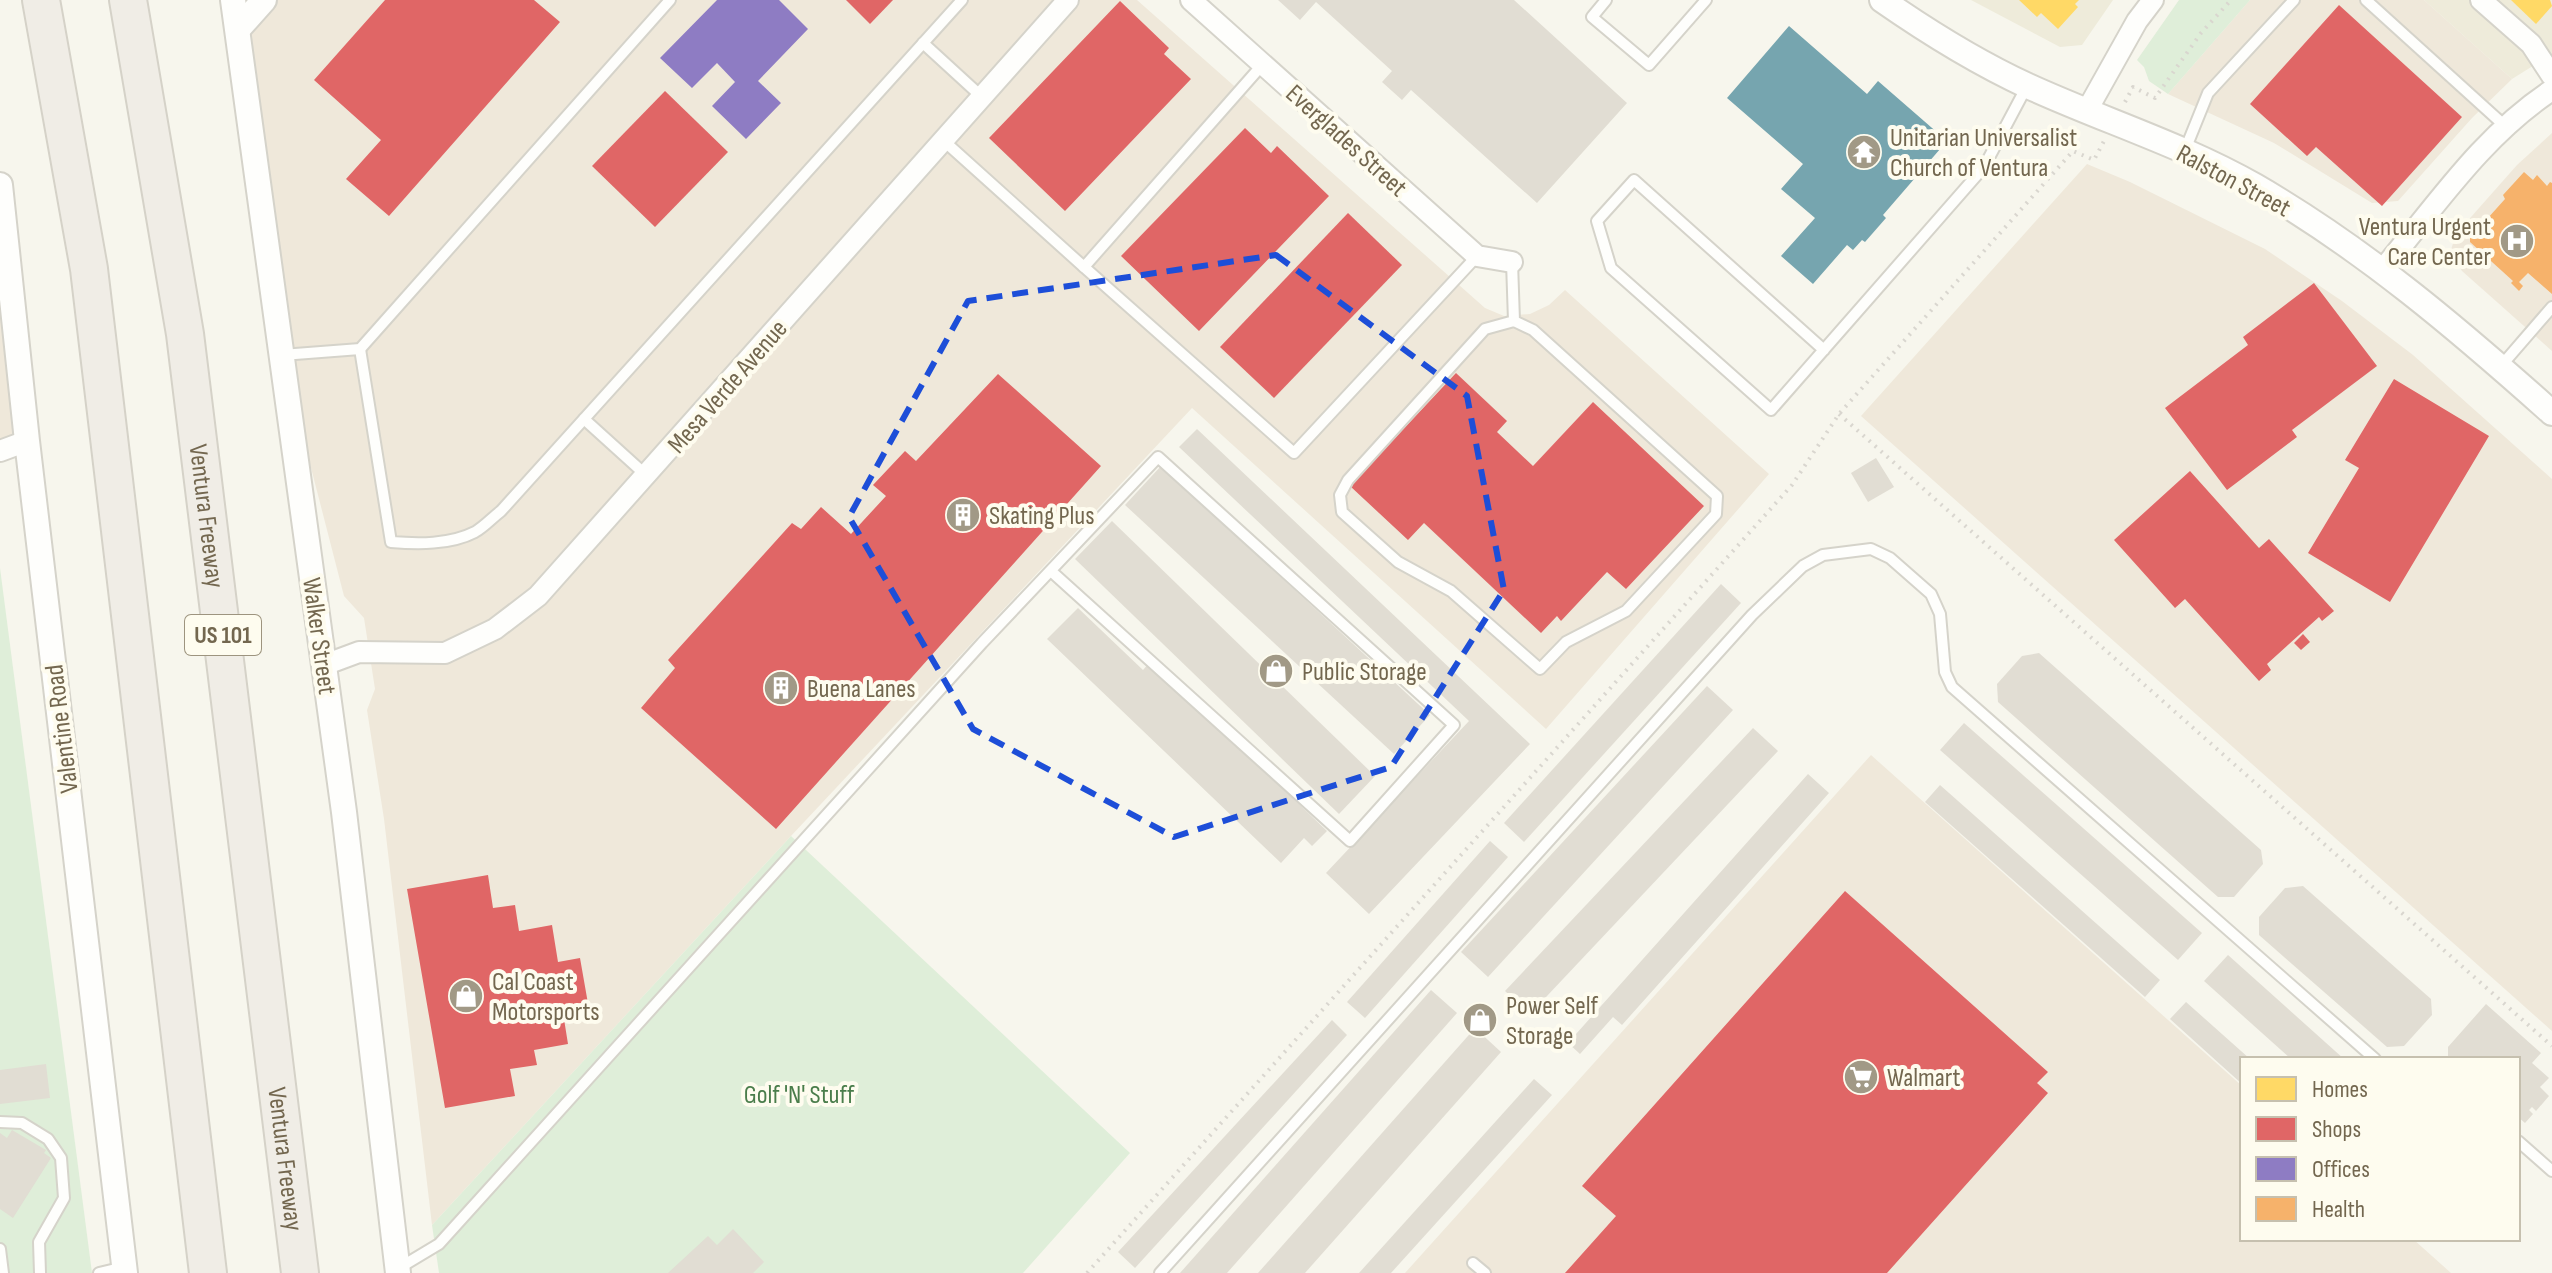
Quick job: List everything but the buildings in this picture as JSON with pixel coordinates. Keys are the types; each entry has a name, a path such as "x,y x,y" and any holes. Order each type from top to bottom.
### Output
{"highway":[{"path":"41,0 89,269 208,1273"},
{"name":"Ventura Freeway","path":"128,0 185,334 300,1273"}],"street":[{"name":"Walker Street","path":"233,0 346,828 398,1271"},
{"path":"238,29 264,0"},
{"name":"Mesa Verde Avenue","path":"324,665 359,652 445,653 495,629 538,596 559,576 1068,0"},
{"name":"Everglades Street","path":"1191,0 1477,256"},
{"name":"Ralston Street","path":"1882,0 1969,55 2027,86 2184,152 2253,185 2383,269 2445,318 2552,413"},
{"path":"2086,112 2137,21 2153,0"},
{"path":"2481,0 2531,44 2552,76"},
{"path":"2383,269 2505,126 2552,90"},
{"name":"Valentine Road","path":"0,185 124,1270"},
{"path":"1477,256 1512,262"},
{"path":"0,451 27,441"}],"lane":[{"path":"282,355 360,349 670,0"},
{"path":"360,349 391,542 417,544 443,541 474,532 501,511 962,0"},
{"path":"1606,0 1592,17 1649,65 1706,0"},
{"path":"2184,152 2208,93 2294,0"},
{"path":"2366,0 2505,126"},
{"path":"923,43 982,97"},
{"path":"1084,267 1263,64"},
{"path":"1824,350 1634,180 1597,221 1611,268 1771,410 1824,350 1984,167 2027,86"},
{"path":"944,141 1294,453 1477,256"},
{"path":"1512,262 1514,321"},
{"path":"2500,366 2552,307"},
{"path":"1514,321 1533,330 1717,496 1716,514 1626,611 1566,642 1540,669 1451,591 1398,562 1342,512 1340,495 1348,480 1485,329 1514,321"},
{"path":"584,419 647,476"},
{"path":"398,1271 439,1244 982,643 1158,457 1454,725 1350,841 1052,572"},
{"path":"1160,1273 1752,615 1803,566 1823,555 1871,549 1890,558 1931,594 1940,614 1945,672 1952,687 2373,1057"},
{"path":"0,1122 22,1123 48,1139 61,1158 64,1198 39,1242 40,1273"},
{"path":"2520,1143 2552,1171"},
{"path":"0,1249 3,1273"},
{"path":"1473,1263 1485,1273"},
{"path":"99,1273 124,1270"}],"path":[{"path":"1087,1273 1792,485 1839,414 2073,151 2094,160 2133,87 2155,98 2201,33 2231,0"},
{"path":"1839,414 2552,1046"}],"highlighted area":[{"path":"1276,255 1467,396 1504,590 1391,767 1174,837 973,729 849,517 968,301"}],"shaded area":[{"path":"264,0 1137,0 1485,308 1504,316 1530,314 1549,305 1565,290 1769,474 1546,729 1192,408 432,1225 384,819 367,710 375,689 364,618 344,596 282,355 238,29"},
{"path":"1971,0 2113,0 2082,45 2060,47"},
{"path":"2250,0 2424,0 2512,79 2472,118 2398,201 2372,203 2274,143 2168,94"},
{"path":"2424,0 2552,0 2552,54 2512,79"},
{"path":"2552,133 2552,351 2462,271 2450,253 2456,234 2517,165"},
{"path":"2087,164 2265,249 2342,301 2413,355 2552,479 2552,1031 1861,416"},
{"path":"0,185 27,441 0,451"},
{"path":"1871,755 2240,1084 2240,1241 2415,1241 2451,1273 1405,1273"}],"green space":[{"path":"2179,0 2250,0 2168,94 2149,81 2144,67 2137,60"},
{"path":"0,568 92,1273 0,1273"},
{"name":"Golf 'N' Stuff","path":"791,836 1130,1153 1023,1273 439,1273 432,1225"}],"place":[{"name":"Unitarian Universalist Church of Ventura","path":"1864,152"},
{"name":"Ventura Urgent Care Center","path":"2517,241"},
{"name":"Skating Plus","path":"963,515"},
{"name":"Public Storage","path":"1276,671"},
{"name":"Buena Lanes","path":"781,688"},
{"name":"Cal Coast Motorsports","path":"466,996"},
{"name":"Power Self Storage","path":"1480,1020"},
{"name":"Walmart","path":"1861,1077"}]}
